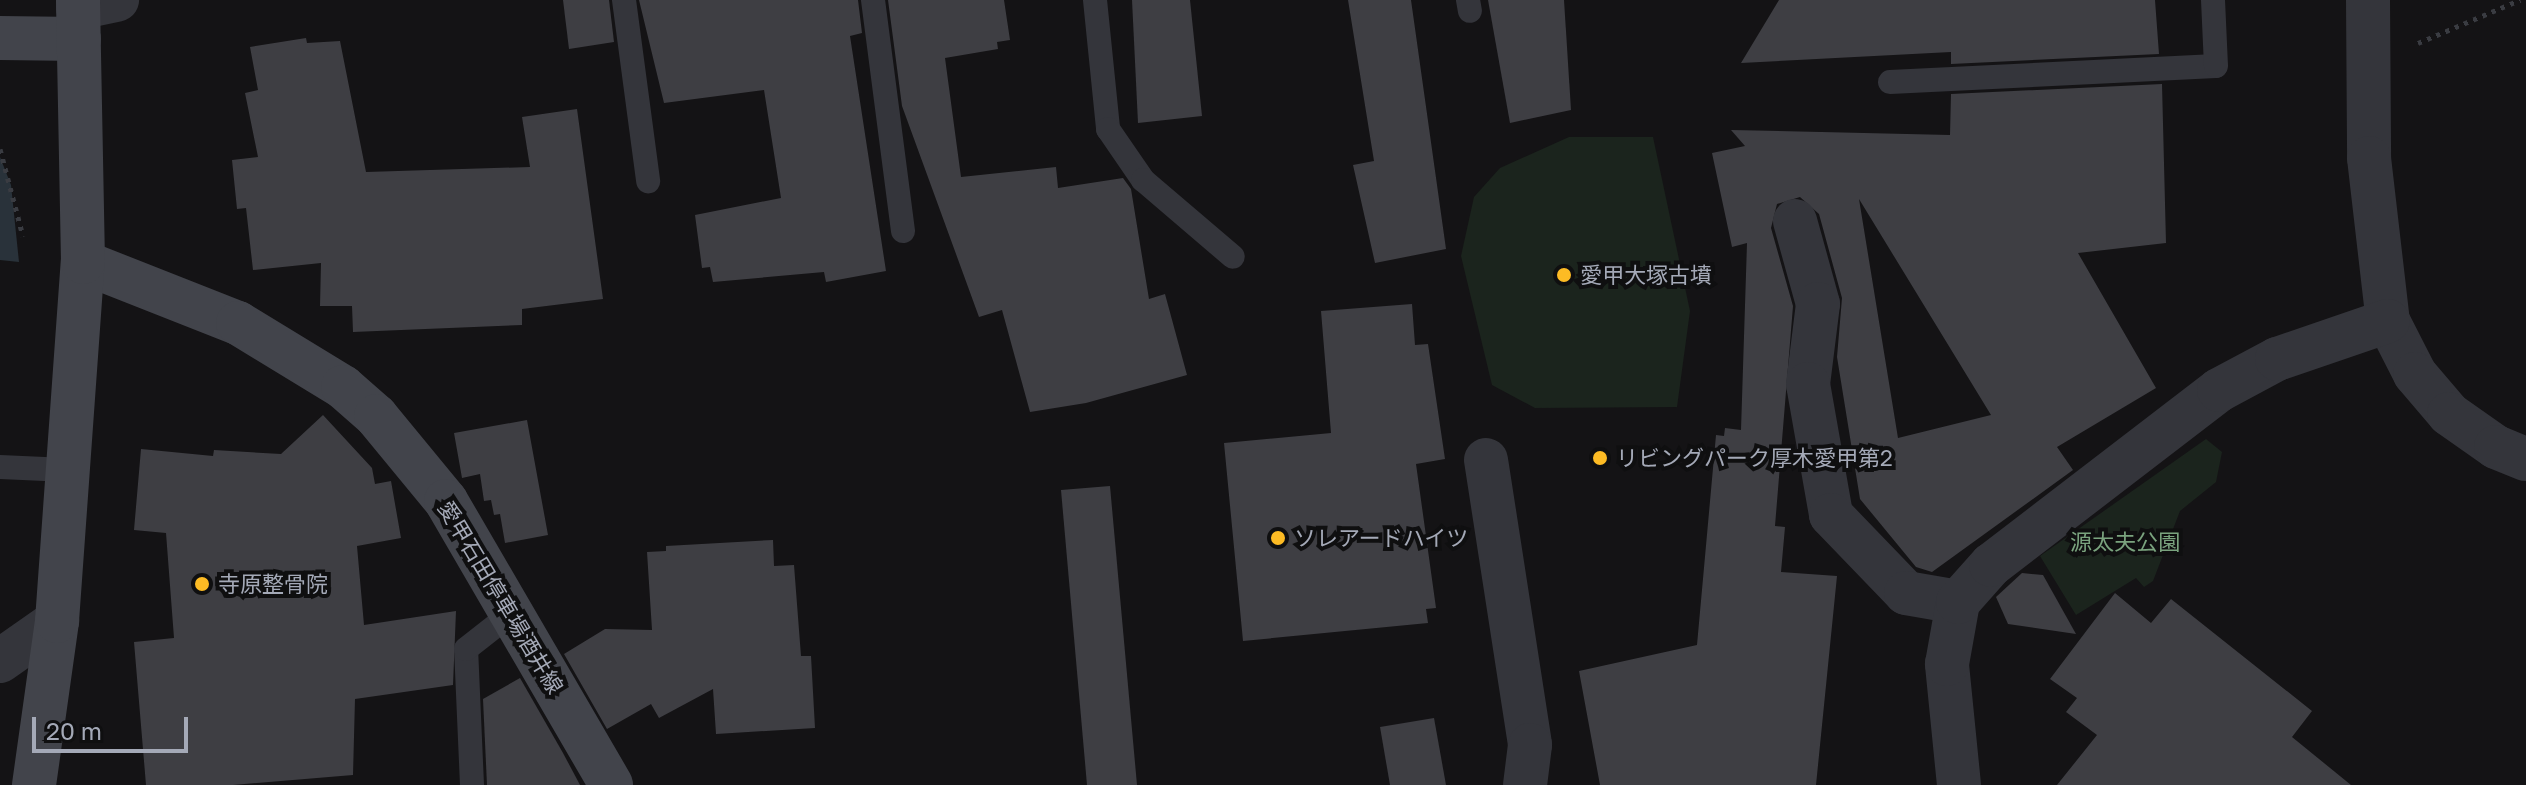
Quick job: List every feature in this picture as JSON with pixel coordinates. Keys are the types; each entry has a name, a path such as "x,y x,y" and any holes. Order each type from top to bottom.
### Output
{"main road":[{"path":"0,38 88,12 83,262 43,779"},
{"name":"愛甲石田停車場酒井線","path":"83,262 238,323 343,387 376,416 446,501 611,785"}],"street":[{"path":"2368,0 2369,158 2388,321 2415,374 2449,414 2496,447 2526,459"},
{"path":"1795,221 1818,304 1808,384 1831,515 1906,593 1958,602"},
{"path":"1959,785 1947,664 1958,602 1991,565 2219,390 2277,359 2388,321"},
{"path":"1486,460 1511,513 1530,745 1525,785"},
{"path":"0,661 57,621"}],"lane":[{"path":"624,0 648,181"},
{"path":"873,0 903,231"},
{"path":"1095,0 1108,129 1143,180 1233,257"},
{"path":"1890,82 2216,66 2213,0"},
{"path":"0,467 67,470"},
{"path":"472,785 466,649 513,612"}],"path":[{"path":"2368,63 2520,0"},
{"path":"0,149 23,236"}],"green space":[{"path":"1569,137 1653,137 1690,311 1677,407 1535,408 1492,385 1461,256 1474,197 1500,168"},
{"name":"源太夫公園","path":"2206,439 2222,452 2216,482 2180,511 2153,581 2144,587 2136,578 2076,615 2040,556"}],"shaded area":[{"path":"0,157 11,185 19,262 0,260"}],"building":[{"path":"563,0 609,0 614,42 569,49"},
{"path":"639,0 858,0 862,33 850,36 886,271 826,282 824,272 713,282 710,267 702,268 695,215 781,198 764,90 664,103"},
{"path":"888,0 1004,0 1010,40 997,42 998,49 945,58 961,177 1056,167 1058,188 1123,178 1131,189 1149,299 1165,294 1187,375 1086,403 1030,412 1002,310 979,317 902,106"},
{"path":"1132,0 1190,0 1202,116 1138,123"},
{"path":"1348,0 1411,0 1446,249 1375,263 1353,165 1374,161"},
{"path":"1488,0 1564,0 1571,110 1510,123"},
{"path":"1779,0 2155,0 2159,54 1951,64 1951,52 1741,63"},
{"path":"306,38 307,43 340,41 366,172 530,167 522,117 577,109 603,299 522,309 522,325 353,332 352,306 320,306 321,263 253,270 246,208 237,209 232,160 258,157 245,93 258,90 250,47"},
{"path":"2162,84 2166,243 2078,253 2156,388 2057,447 2073,470 1932,572 1916,567 1860,499 1837,357 1842,298 1819,214 1800,197 1777,204 1771,228 1793,306 1775,526 1785,527 1781,572 1837,576 1816,785 1600,785 1579,671 1697,645 1716,435 1724,436 1725,428 1741,430 1747,243 1732,247 1712,153 1745,146 1731,130 1950,135 1951,94","holes":["1859,199 1991,415 1898,438"]},
{"path":"1412,304 1415,345 1428,344 1445,459 1416,464 1436,608 1426,609 1428,623 1243,641 1224,443 1331,433 1321,311"},
{"path":"323,415 372,468 375,484 391,481 401,538 357,546 364,625 456,611 453,685 355,699 353,775 233,785 146,785 134,642 174,638 166,533 134,530 141,449 213,456 214,450 281,454"},
{"path":"527,420 548,535 505,543 500,514 494,515 491,500 484,501 480,474 462,478 454,433"},
{"path":"1110,486 1137,785 1087,785 1061,490"},
{"path":"773,540 774,566 794,565 801,656 811,656 815,728 716,734 713,689 659,718 651,704 607,729 564,654 605,629 652,630 647,552 666,551 666,546"},
{"path":"2022,573 2043,575 2076,634 2008,624 1996,597"},
{"path":"2115,593 2151,623 2171,599 2312,711 2292,737 2351,785 2057,785 2097,735 2066,712 2077,698 2050,679"},
{"path":"520,678 580,785 487,785 483,699"},
{"path":"1434,718 1446,785 1390,785 1380,727"}],"place":[{"name":"愛甲大塚古墳","path":"1564,275"},
{"name":"リビングパーク厚木愛甲第2","path":"1600,458"},
{"name":"ソレアードハイツ","path":"1278,538"},
{"name":"寺原整骨院","path":"202,584"}]}
